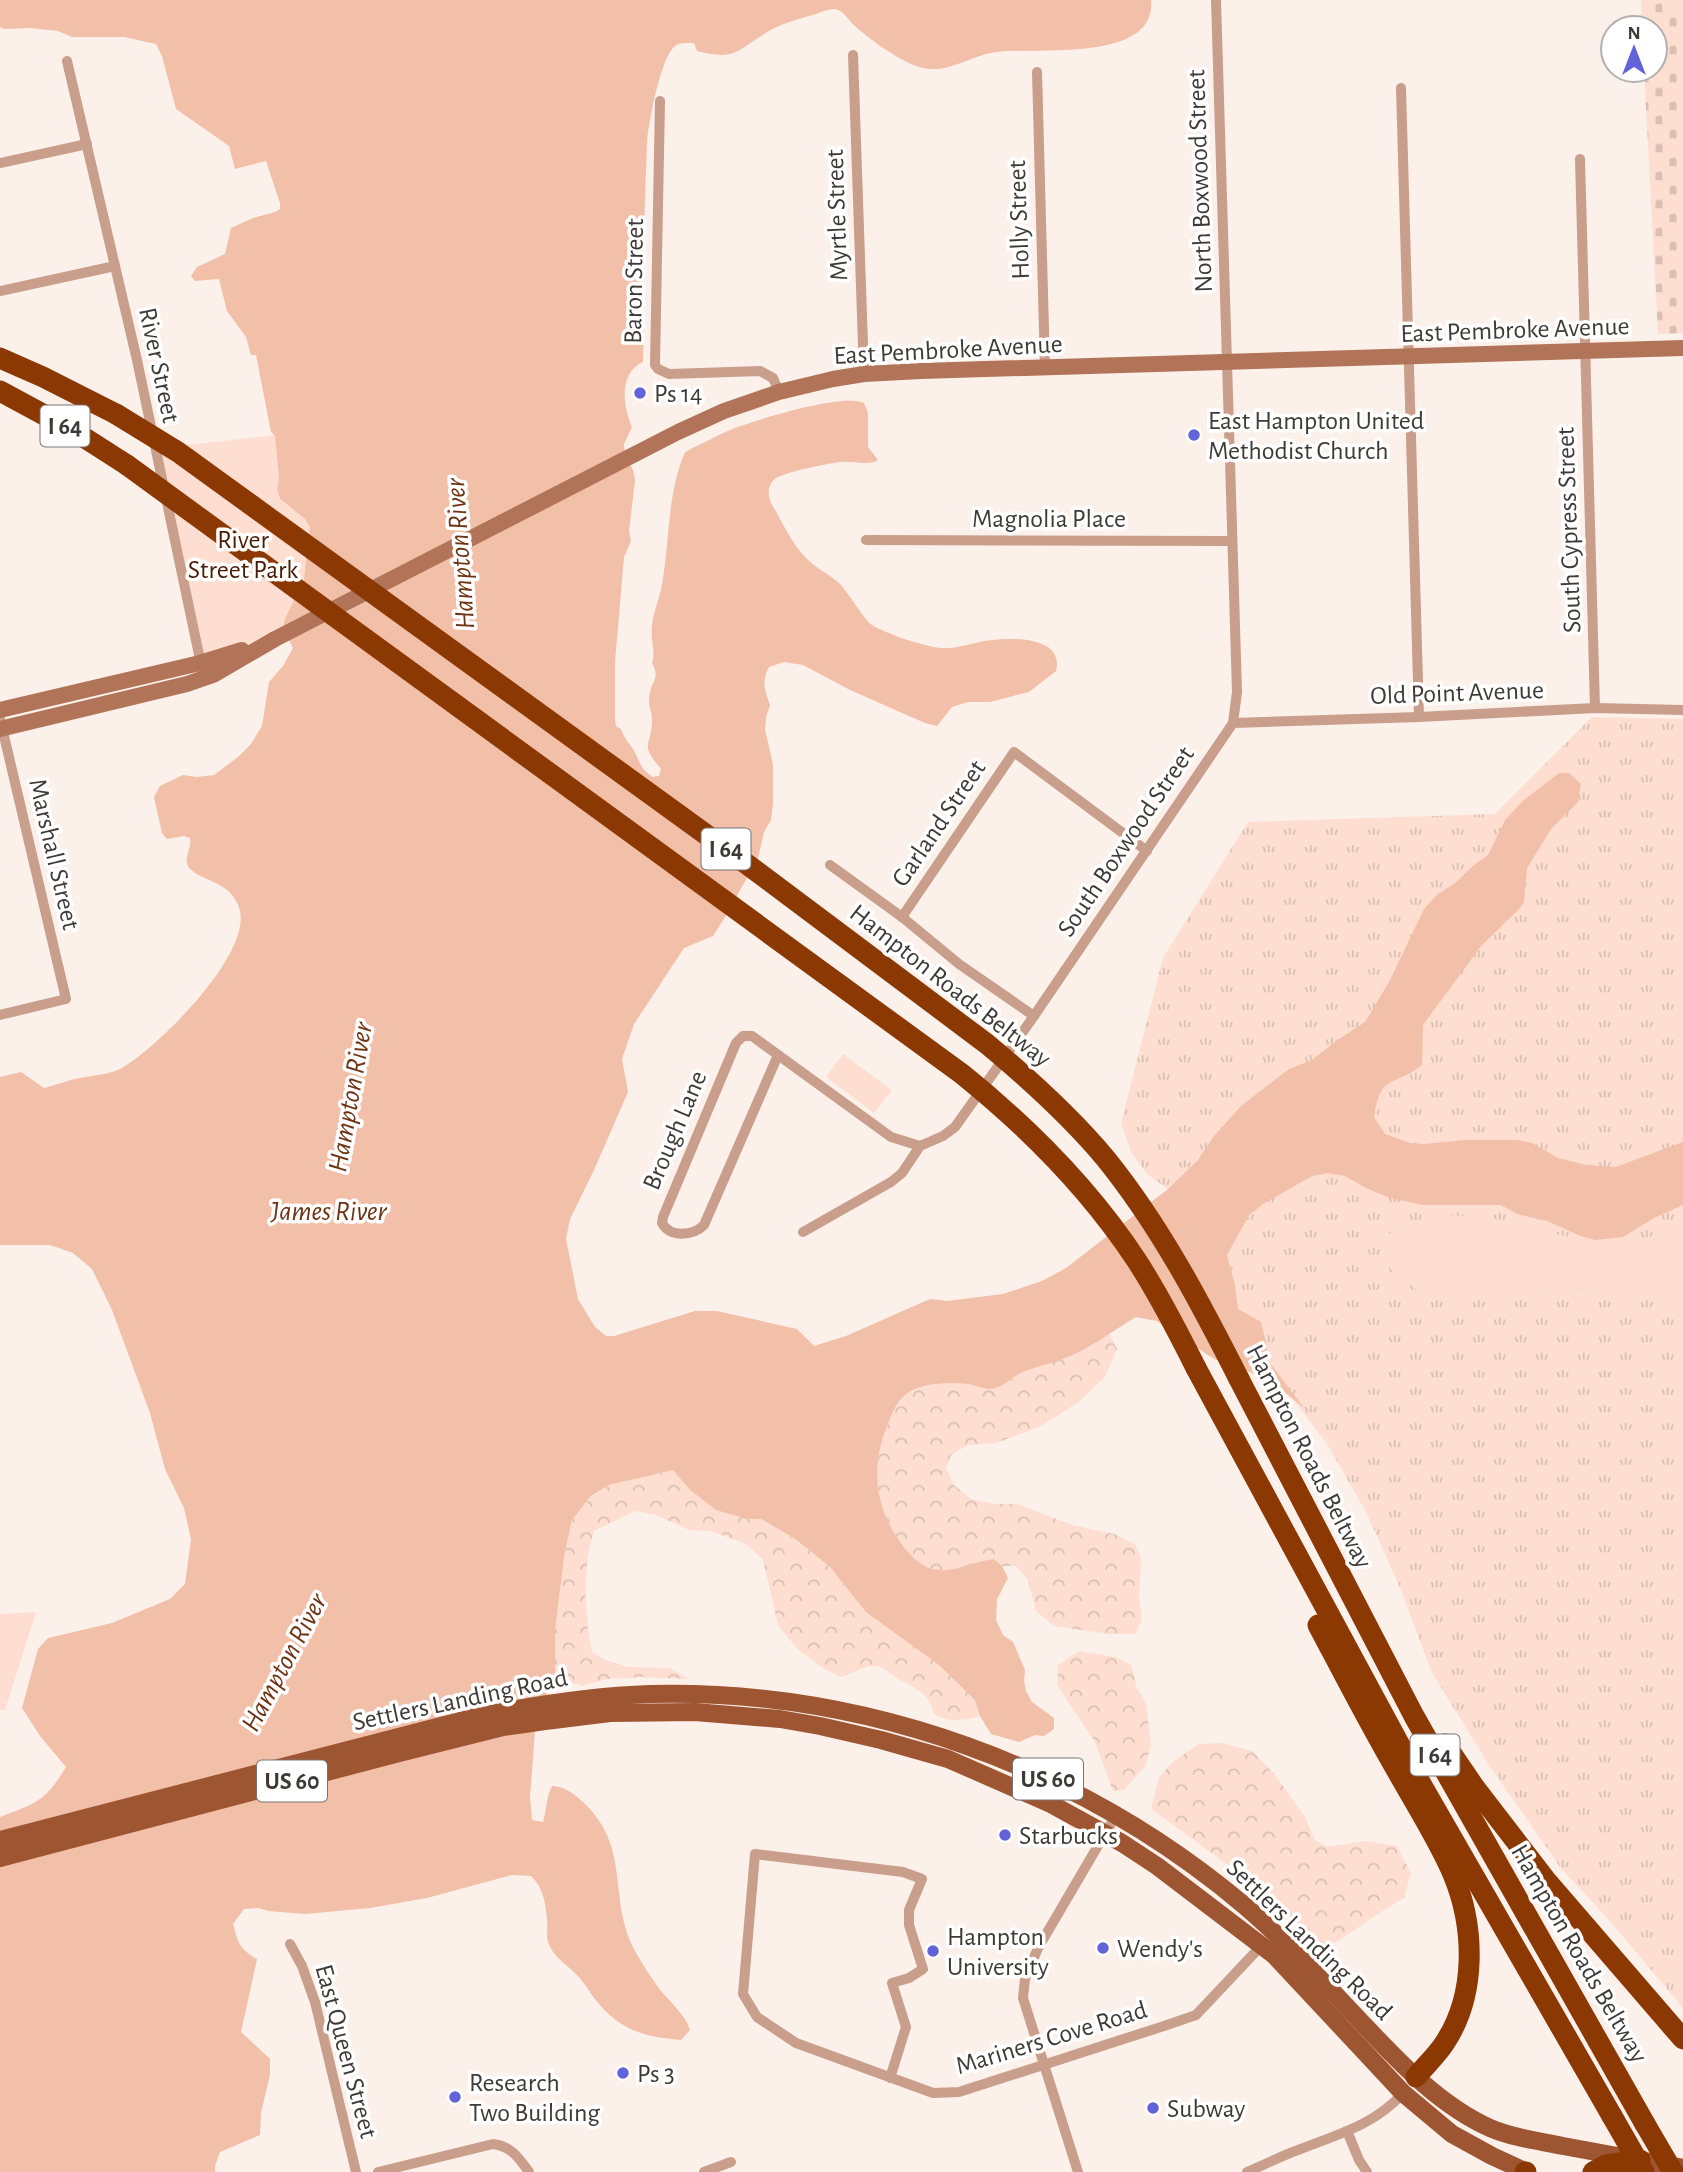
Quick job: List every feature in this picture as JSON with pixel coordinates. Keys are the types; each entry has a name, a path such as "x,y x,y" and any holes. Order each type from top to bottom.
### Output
{"highway":[{"name":"Hampton Roads Beltway","path":"0,358 116,414 178,452 744,862 1023,1073 1105,1159 1163,1238 1183,1273 1413,1716 1673,2172"},
{"name":"Hampton Roads Beltway","path":"0,391 74,431 127,465 962,1074 1043,1146 1074,1178 1137,1261 1411,1766 1642,2166"},
{"path":"1266,1497 1294,1576 1373,1729 1452,1872 1462,1898 1469,1947 1465,1998 1456,2024 1444,2045 1410,2085"},
{"path":"1344,1584 1390,1647 1453,1759 1545,1878 1683,2039"},
{"path":"1593,2172 1606,2165 1642,2166"}],"main road":[{"name":"East Pembroke Avenue","path":"1,725 202,671 275,639 724,411 779,392 833,379 864,374 1045,367 1683,348"},
{"name":"East Pembroke Avenue","path":"0,710 202,671"},
{"name":"Settlers Landing Road","path":"0,1858 461,1737 649,1694 768,1699 841,1711 964,1744 1049,1780 1116,1815 1167,1847 1245,1907 1296,1955 1390,2052 1410,2085 1493,2129 1522,2138 1642,2166 1683,2168"},
{"name":"Settlers Landing Road","path":"0,1840 519,1708 586,1707 738,1715 860,1735 935,1755 983,1773 1051,1804 1105,1833 1157,1866 1262,1945 1410,2085 1452,2134 1526,2172"}],"street":[{"name":"North Boxwood Street","path":"1216,0 1228,362"},
{"name":"Myrtle Street","path":"853,55 864,374"},
{"name":"River Street","path":"68,61 137,360 202,671"},
{"name":"Holly Street","path":"1037,72 1045,367"},
{"path":"1401,88 1419,717"},
{"name":"Baron Street","path":"660,101 656,366 669,374 760,371 774,378 779,392"},
{"path":"0,163 87,144"},
{"name":"South Cypress Street","path":"1580,159 1595,708"},
{"path":"0,291 115,265"},
{"name":"South Boxwood Street","path":"803,1232 891,1182 902,1173 920,1146 943,1136 955,1127 1034,1016 1233,723 1237,692 1228,362"},
{"name":"Magnolia Place","path":"866,540 1232,541"},
{"name":"Old Point Avenue","path":"1233,723 1595,708 1683,709"},
{"name":"Marshall Street","path":"0,1015 66,999 1,725"},
{"name":"Garland Street","path":"902,917 1014,752 1147,851"},
{"path":"830,865 902,917 959,964 1034,1016"},
{"name":"Brough Lane","path":"778,1055 704,1225 686,1234 664,1228 663,1217 736,1043 743,1036 752,1036 891,1137 920,1146"},
{"path":"1078,2172 1024,1998 1025,1979 1038,1948 1116,1815"},
{"name":"Mariners Cove Road","path":"890,2078 906,2027 892,1983 909,1978 923,1969 909,1925 909,1910 922,1880 903,1872 755,1854 743,1994 757,2017 796,2043 890,2078 933,2093 959,2092 1196,2015 1262,1945"},
{"name":"East Queen Street","path":"290,1944 303,1966 315,2001 356,2172"},
{"path":"1247,2172 1299,2149 1326,2141 1381,2114 1410,2085"},
{"path":"1347,2131 1367,2172"},
{"path":"379,2172 494,2144 510,2149 529,2172"},
{"path":"704,2172 731,2162"}],"green space":[{"path":"1641,0 1683,0 1683,333 1658,334 1645,84 1669,84 1669,14 1642,14"},
{"name":"River Street Park","path":"275,435 279,499 305,519 310,527 304,579 284,621 284,630 256,644 200,664 152,449"},
{"path":"1592,717 1683,719 1683,2008 1610,1921 1560,1867 1489,1765 1432,1673 1401,1590 1366,1512 1327,1444 1270,1369 1238,1309 1227,1254 1188,1170 1168,1189 1148,1175 1131,1152 1121,1123 1163,958 1248,822 1495,814"},
{"path":"843,1054 892,1090 874,1113 826,1077"},
{"path":"1438,1215 1509,1221 1594,1244 1621,1244 1652,1236 1669,1222 1683,1217 1683,1293 1562,1289 1453,1297 1431,1295 1411,1286 1392,1271 1384,1260 1383,1247 1388,1235 1393,1232"},
{"path":"1109,1333 1117,1349 1105,1377 1080,1401 1041,1426 996,1443 968,1445 951,1455 946,1468 954,1485 971,1499 994,1504 1017,1504 1072,1525 1114,1534 1135,1544 1141,1558 1139,1599 1142,1620 1135,1634 1108,1634 1054,1626 1036,1611 1028,1580 1016,1566 1002,1566 994,1559 948,1570 932,1569 924,1565 909,1553 894,1532 886,1518 878,1488 878,1458 882,1442 895,1407 910,1393 925,1386 943,1383 993,1388 1030,1369 1073,1355"},
{"path":"673,1470 689,1489 748,1519 761,1519 794,1538 830,1567 866,1611 939,1665 976,1700 980,1716 955,1720 938,1716 933,1713 932,1706 921,1692 880,1667 869,1666 841,1677 823,1668 798,1650 778,1625 763,1560 746,1544 711,1531 689,1530 656,1515 635,1511 594,1531 588,1560 586,1591 592,1652 605,1660 628,1667 670,1668 689,1679 607,1679 582,1686 555,1677 555,1630 565,1551 572,1520 591,1497 609,1485"},
{"path":"36,1612 5,1710 0,1710 0,1614"},
{"path":"1079,1651 1115,1657 1131,1665 1137,1688 1146,1704 1151,1743 1146,1765 1124,1790 1113,1791 1095,1742 1057,1685 1058,1665"},
{"path":"1222,1743 1252,1751 1275,1775 1305,1817 1315,1840 1327,1847 1365,1841 1397,1846 1411,1873 1404,1898 1322,1950 1262,1893 1151,1809 1159,1777 1174,1761 1199,1744"}],"water":[{"name":"James River","path":"0,0 1151,0 1148,20 1135,34 1115,43 1091,48 997,52 937,69 916,66 901,59 867,36 843,13 834,9 781,25 727,55 697,51 694,43 675,46 668,55 653,106 647,141 641,318 644,319 643,362 629,374 625,391 626,410 632,427 624,444 625,455 635,480 629,531 631,541 624,557 615,661 616,726 621,729 642,767 653,777 659,776 661,769 648,749 652,719 649,698 656,677 652,663 652,631 665,567 675,484 685,452 735,428 801,408 838,401 864,403 868,413 868,447 878,460 870,463 827,464 789,473 773,480 769,489 771,503 800,551 839,583 869,622 882,630 941,648 995,640 1032,641 1052,651 1056,659 1056,671 1029,692 990,702 968,702 952,707 937,726 850,690 803,665 784,662 769,667 764,681 770,705 765,729 773,765 773,804 771,820 764,832 758,858 713,936 684,948 634,1024 622,1059 628,1092 570,1219 566,1239 578,1299 595,1327 606,1336 614,1336 695,1311 717,1311 797,1329 814,1346 846,1336 930,1299 947,1301 1003,1294 1042,1281 1066,1268 1168,1189 1198,1160 1214,1136 1241,1106 1289,1069 1312,1060 1365,1022 1389,982 1424,909 1438,894 1488,855 1505,820 1524,800 1559,773 1569,773 1581,784 1578,802 1551,829 1527,868 1524,902 1520,908 1481,946 1423,1025 1422,1065 1385,1086 1374,1117 1385,1134 1410,1143 1517,1140 1532,1143 1558,1158 1586,1165 1616,1167 1683,1142 1683,1205 1654,1218 1623,1237 1596,1240 1583,1237 1547,1221 1517,1214 1501,1205 1423,1205 1390,1198 1345,1176 1328,1173 1312,1176 1263,1204 1249,1215 1227,1255 1238,1309 1261,1322 1267,1359 1304,1408 1268,1379 1214,1359 1157,1321 1136,1317 1077,1353 1021,1373 998,1387 989,1389 968,1384 934,1384 917,1389 902,1398 887,1426 878,1458 878,1488 886,1518 906,1549 928,1568 956,1569 994,1559 1002,1566 1008,1578 997,1599 996,1620 1003,1635 1013,1642 1025,1670 1026,1691 1032,1702 1054,1718 1054,1729 1044,1736 1035,1735 1019,1742 991,1734 980,1716 975,1700 939,1665 866,1612 830,1567 794,1538 761,1519 748,1519 716,1510 689,1489 673,1470 609,1485 591,1496 572,1520 565,1551 555,1630 555,1677 536,1717 530,1798 532,1820 543,1822 552,1786 573,1793 599,1820 614,1856 622,1912 635,1951 690,2030 681,2040 657,2037 627,2027 608,2013 550,1947 543,1896 531,1876 512,1875 427,1898 370,1908 306,1914 259,1908 244,1909 233,1924 236,1936 246,1952 257,1959 241,2032 270,2059 270,2074 261,2113 260,2135 220,2152 215,2172 0,2172 0,1817 39,1800 52,1788 66,1767 40,1736 22,1708 38,1649 48,1638 112,1623 170,1599 185,1584 191,1539 184,1508 165,1469 150,1413 112,1310 92,1269 73,1253 50,1245 0,1245 0,1077 21,1072 44,1088 122,1068 157,1041 198,999 231,952 239,930 240,911 236,900 221,886 190,869 187,860 190,838 184,836 167,839 162,833 154,797 160,786 183,775 214,775 251,744 262,726 269,682 283,666 293,648 284,630 284,621 304,579 310,527 305,519 280,499 277,490 279,478 275,436 271,432 256,355 251,355 246,337 227,311 219,279 195,281 191,276 197,267 225,254 231,228 275,212 280,209 280,203 266,161 235,169 229,146 176,109 162,56 156,44 124,37 72,37 58,31 4,29 0,27"}],"place":[{"name":"Ps 14","path":"640,393"},
{"name":"East Hampton United Methodist Church","path":"1194,435"},
{"name":"Starbucks","path":"1005,1835"},
{"name":"Wendy's","path":"1103,1948"},
{"name":"Hampton University","path":"933,1951"},
{"name":"Ps 3","path":"623,2073"},
{"name":"Research Two Building","path":"455,2097"},
{"name":"Subway","path":"1153,2108"}],"water label":[{"name":"Hampton River","path":"459,554"},
{"name":"Hampton River","path":"349,1097"},
{"name":"Hampton River","path":"283,1662"}]}
